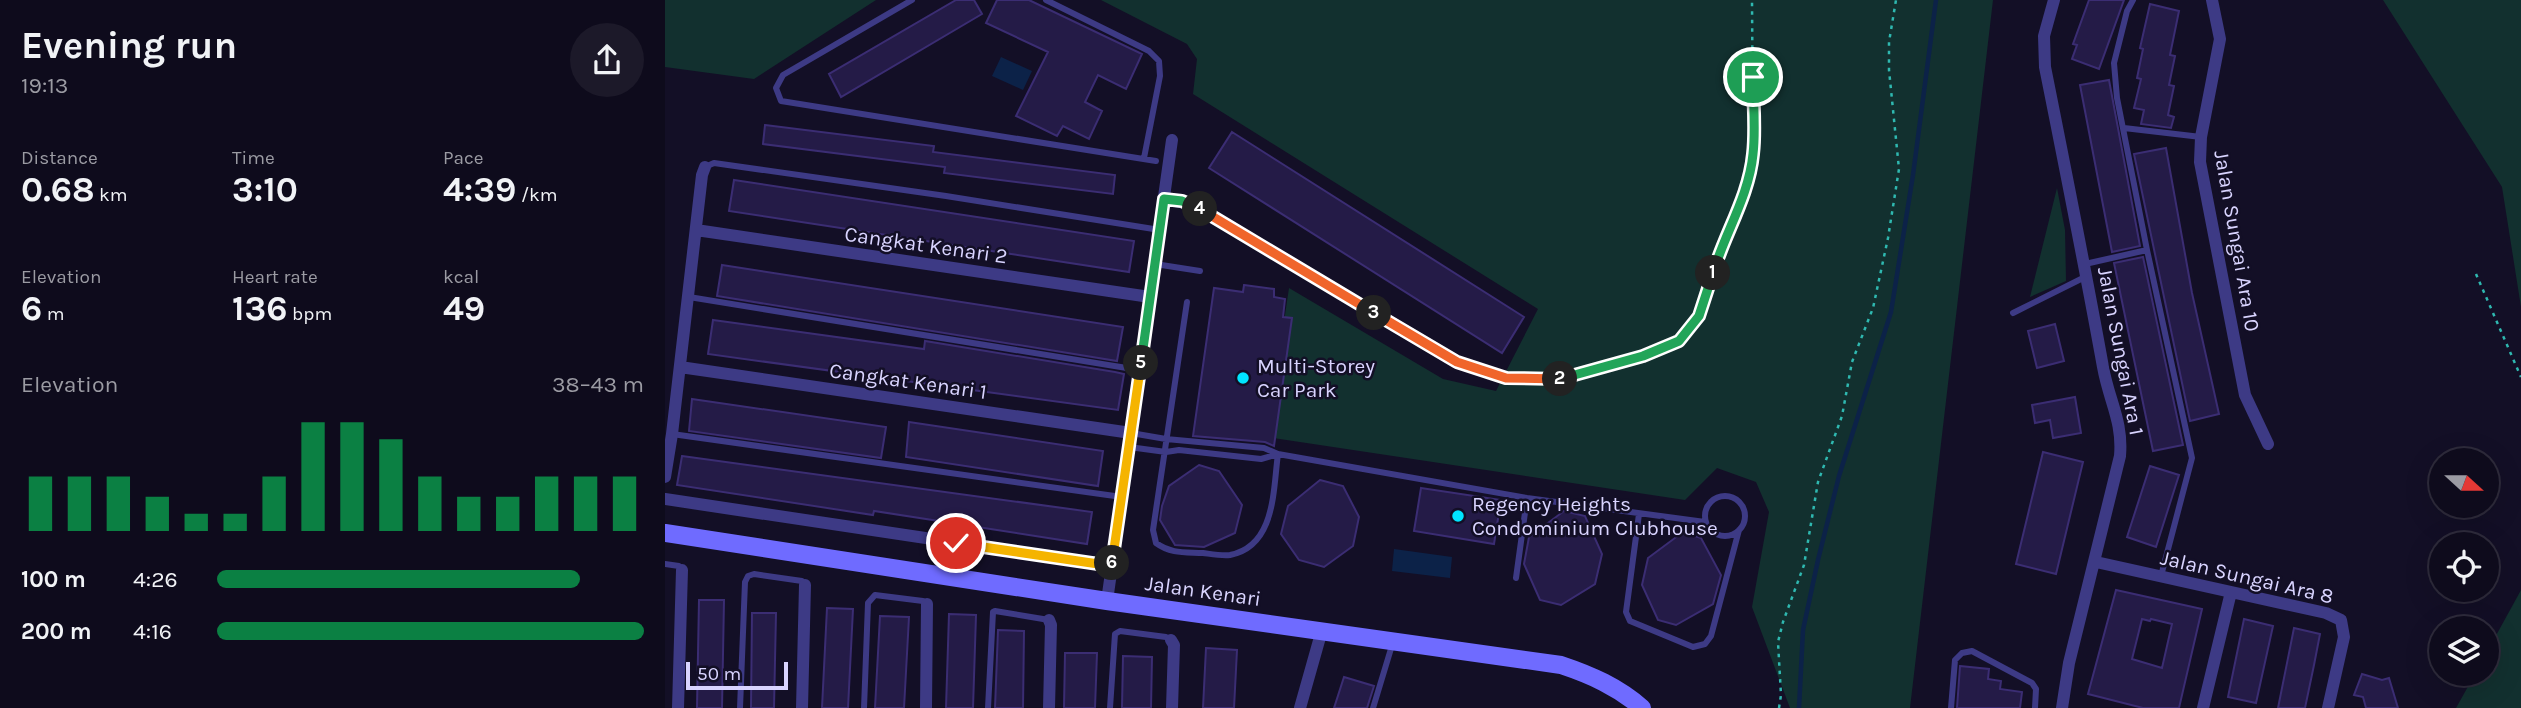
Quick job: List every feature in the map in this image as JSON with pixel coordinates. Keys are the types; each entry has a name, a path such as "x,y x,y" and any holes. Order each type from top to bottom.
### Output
{"street":[{"name":"Jalan Sungai Ara 1","path":"2054,0 2044,36 2045,67 2086,270 2105,381 2122,439 2096,562 2069,663 2062,708"},
{"name":"Jalan Sungai Ara 10","path":"2212,0 2220,39 2201,137 2200,162 2245,395 2268,444"},
{"path":"1107,601 1164,199 1157,161 1172,140"},
{"path":"665,477 705,166"},
{"path":"1164,199 1192,204 1457,362 1506,378"},
{"name":"Cangkat Kenari 2","path":"696,230 1150,297"},
{"name":"Cangkat Kenari 1","path":"680,368 1131,433"},
{"path":"665,499 1112,566"},
{"name":"Jalan Kenari","path":"665,533 1107,601 1561,665 1614,687 1642,708"},
{"name":"Jalan Sungai Ara 8","path":"2096,562 2326,613 2341,620 2344,637 2328,708"},
{"path":"678,708 682,570"},
{"path":"802,708 805,585"},
{"path":"2203,708 2231,592"},
{"path":"926,708 927,604"},
{"path":"1049,620 1052,625 1049,708"},
{"path":"1300,708 1322,630"},
{"path":"1171,640 1174,645 1172,708"}],"lane":[{"path":"912,0 783,75 776,88 781,100 1157,161 1159,61 1149,51 1046,0"},
{"path":"2133,0 2123,23 2114,63 2147,250 2192,458 2161,576"},
{"path":"2124,128 2201,137"},
{"path":"705,166 715,163 1160,230"},
{"path":"2013,313 2086,270 2147,250"},
{"path":"1155,264 1200,271"},
{"path":"689,297 1140,370"},
{"path":"1187,302 1153,530 1156,543 1167,551 1230,555 1250,546 1263,534 1268,522 1278,454"},
{"path":"672,433 1122,497"},
{"path":"1131,433 1264,448 1278,454 1527,498 1705,522"},
{"path":"1129,447 1261,459 1278,454"},
{"path":"1718,496 1733,496 1744,507 1744,523 1731,536 1718,535 1705,522 1705,514 1711,500 1718,496"},
{"path":"1516,578 1527,498"},
{"path":"1639,514 1626,612 1630,621 1693,647 1705,644 1711,636 1739,530"},
{"path":"665,564 679,566 682,570"},
{"path":"740,708 745,582 748,576 754,574 801,581 805,585"},
{"path":"864,708 868,603 871,597 875,595 923,601 927,604"},
{"path":"988,708 993,612 1049,620"},
{"path":"1110,708 1115,634 1120,631 1171,640"},
{"path":"1373,708 1394,641"},
{"path":"1951,708 1955,660 1962,653 1972,651 2032,683 2036,689 2035,708"}],"path":[{"path":"1506,378 1561,379 1643,356 1679,341 1699,316 1723,242 1742,201 1753,154 1752,0"},
{"path":"1779,708 1779,642 1783,622 1804,565 1818,482 1842,416 1851,362 1873,307 1888,238 1899,169 1889,70 1889,42 1896,0"},
{"path":"2476,274 2521,377"}],"green space":[{"path":"665,0 876,0 754,79 665,67"},
{"path":"1101,0 1993,0 1910,708 1790,708 1752,607 1769,512 1756,482 1717,468 1685,500 1267,437 1289,288 1443,379 1496,391 1538,309 1193,94 1197,59 1187,44"},
{"path":"2383,0 2521,0 2521,307 2502,187"},
{"path":"2057,188 2065,230 2066,281 2030,297"},
{"path":"2521,590 2521,708 2456,708 2468,686 2499,686 2499,630"}],"water":[{"path":"1001,57 1032,71 1023,90 992,76"},
{"path":"1394,549 1452,557 1450,578 1392,571"}],"building":[{"path":"956,0 974,0 982,14 841,97 829,74"},
{"path":"997,0 1029,0 1142,54 1126,89 1098,75 1085,102 1102,111 1089,139 1063,126 1057,136 1016,116 1048,52 986,23"},
{"path":"2089,0 2124,0 2099,69 2072,59 2077,45 2073,44"},
{"path":"2150,4 2179,11 2170,55 2175,56 2169,85 2174,86 2168,115 2174,117 2171,128 2141,124 2144,110 2134,108 2141,79 2137,78 2143,49 2140,48"},
{"path":"2109,80 2140,246 2112,252 2080,85"},
{"path":"765,125 934,146 933,152 1115,175 1113,194 944,173 945,167 763,144"},
{"path":"1232,132 1524,317 1502,353 1209,168"},
{"path":"2166,148 2192,293 2219,414 2190,421 2134,154"},
{"path":"734,180 1134,241 1129,272 729,211"},
{"path":"2143,257 2183,445 2153,451 2114,263"},
{"path":"722,265 1123,327 1117,361 717,296"},
{"name":"Multi-Storey Car Park","path":"1244,285 1274,289 1274,297 1285,299 1283,317 1292,318 1274,446 1265,442 1193,436 1214,288 1243,292"},
{"path":"713,320 924,349 925,341 1124,374 1118,410 708,354"},
{"path":"2055,324 2064,361 2037,368 2028,331"},
{"path":"2075,397 2081,433 2053,438 2050,420 2035,423 2032,405"},
{"path":"692,399 886,427 881,458 689,431"},
{"path":"909,422 1103,451 1098,486 906,457"},
{"path":"2043,452 2083,462 2056,574 2016,564"},
{"path":"682,456 1092,512 1087,544 874,511 873,515 677,485"},
{"path":"1199,465 1219,471 1242,505 1235,533 1204,547 1175,545 1160,520 1162,506 1169,486"},
{"path":"2150,466 2179,475 2156,547 2127,537"},
{"path":"1320,480 1343,486 1359,517 1353,546 1324,567 1299,560 1281,534 1288,506"},
{"name":"Regency Heights Condominium Clubhouse","path":"1421,488 1501,500 1494,544 1414,531"},
{"path":"1564,511 1585,516 1602,554 1595,584 1561,605 1540,600 1524,564 1529,537"},
{"path":"1683,532 1701,538 1721,575 1713,604 1676,625 1658,620 1642,585 1648,558"},
{"path":"2116,590 2202,609 2179,708 2143,708 2088,694","holes":["2142,619 2151,619 2172,624 2162,668 2132,659"]},
{"path":"699,600 724,600 722,708 697,708"},
{"path":"827,608 853,609 848,708 822,708"},
{"path":"752,613 776,613 774,708 751,708"},
{"path":"949,614 976,615 973,708 946,708"},
{"path":"880,616 909,617 904,708 875,708"},
{"path":"2244,619 2273,626 2256,703 2228,697"},
{"path":"2294,628 2320,634 2314,665 2305,708 2278,708"},
{"path":"998,630 1024,631 1023,708 995,708"},
{"path":"1206,648 1237,650 1234,708 1203,708"},
{"path":"1065,653 1097,653 1095,708 1064,708"},
{"path":"1123,656 1152,657 1151,708 1122,708"},
{"path":"1960,666 1989,669 1988,679 2001,681 2000,689 2022,692 2020,708 1957,708"},
{"path":"2362,674 2382,680 2389,678 2398,708 2366,708 2363,697 2354,695"},
{"path":"1344,677 1374,686 1367,708 1334,708"}],"waterway":[{"path":"1799,708 1803,630 1818,560 1839,476 1891,312 1913,175 1936,0"}],"place":[{"name":"Multi-Storey Car Park","path":"1243,378"},
{"name":"Regency Heights Condominium Clubhouse","path":"1458,516"}],"route":[{"path":"956,543 1112,566 1164,199 1192,204 1457,362 1506,378 1561,379 1643,356 1679,341 1699,316 1723,242 1742,201 1753,154 1753,77"}]}
